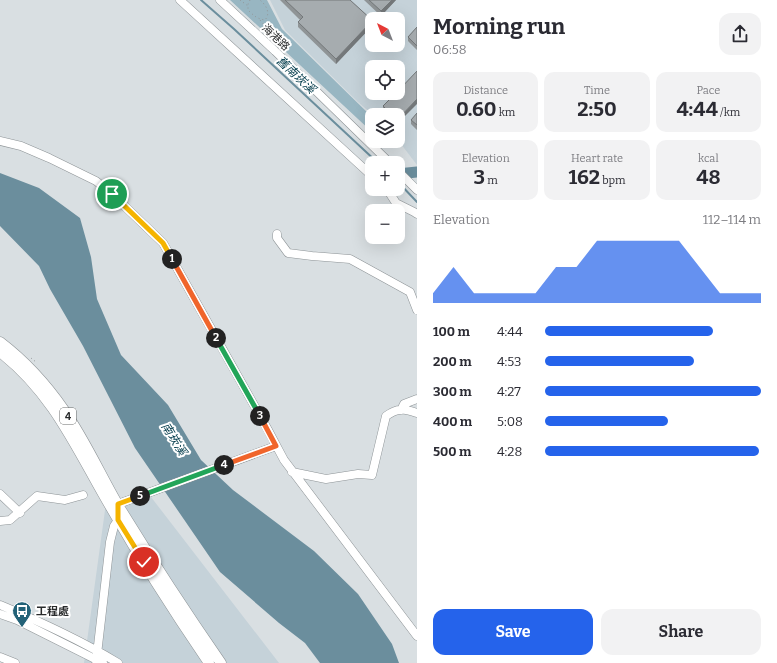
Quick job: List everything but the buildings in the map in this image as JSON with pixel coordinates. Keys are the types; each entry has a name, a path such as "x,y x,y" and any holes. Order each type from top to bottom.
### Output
{"main road":[{"name":"4","path":"0,342 25,362 40,378 64,410 114,506 118,520 181,622 209,663"},
{"name":"4","path":"0,352 15,364 34,384 58,415 114,506 221,663"}],"street":[{"path":"180,0 365,170"},
{"name":"海港路","path":"220,0 276,51 384,156"},
{"path":"0,141 21,146 96,181 112,194 163,243 284,460 417,636"},
{"path":"405,178 417,190"},
{"path":"392,196 396,203 417,214"},
{"path":"277,234 277,238 288,252 312,256 350,259 410,292 417,310"},
{"path":"401,410 404,404 417,399"},
{"path":"292,472 326,479 358,474 372,475 386,416 393,411 404,409 417,413"},
{"path":"114,506 276,446"},
{"path":"0,494 20,512"},
{"path":"0,521 10,520 37,496 65,500 83,496"},
{"path":"98,662 96,650 110,545 114,526 118,520"},
{"path":"110,545 115,539 120,537 130,540"},
{"path":"0,605 42,622 118,663"},
{"path":"0,614 17,620 98,662"},
{"path":"0,657 15,663"}],"path":[{"path":"240,0 248,6"},
{"path":"250,0 248,10 260,20 280,43"},
{"path":"260,0 265,4 268,12 265,20 260,20"}],"shaded area":[{"path":"230,0 267,0 282,29 365,110 365,125"},
{"path":"270,0 417,0 417,165 404,148 405,108 365,108 285,30"},
{"path":"151,497 279,663 84,663 106,503 125,504"}],"water":[{"name":"南崁溪","path":"0,173 39,188 80,218 91,257 97,299 121,355 168,405 201,460 233,490 314,551 358,594 392,644 399,663 320,663 305,643 279,623 220,572 135,448 83,346 50,289 39,266 0,226"}],"waterway":[{"name":"舊南崁溪","path":"201,0 370,156"},
{"path":"405,173 417,172"},
{"name":"舊南崁溪","path":"405,189 417,202"}],"place":[{"name":"工程處","path":"22,628"}],"route":[{"path":"112,194 163,243 276,446 118,504 118,520 144,562"}]}
